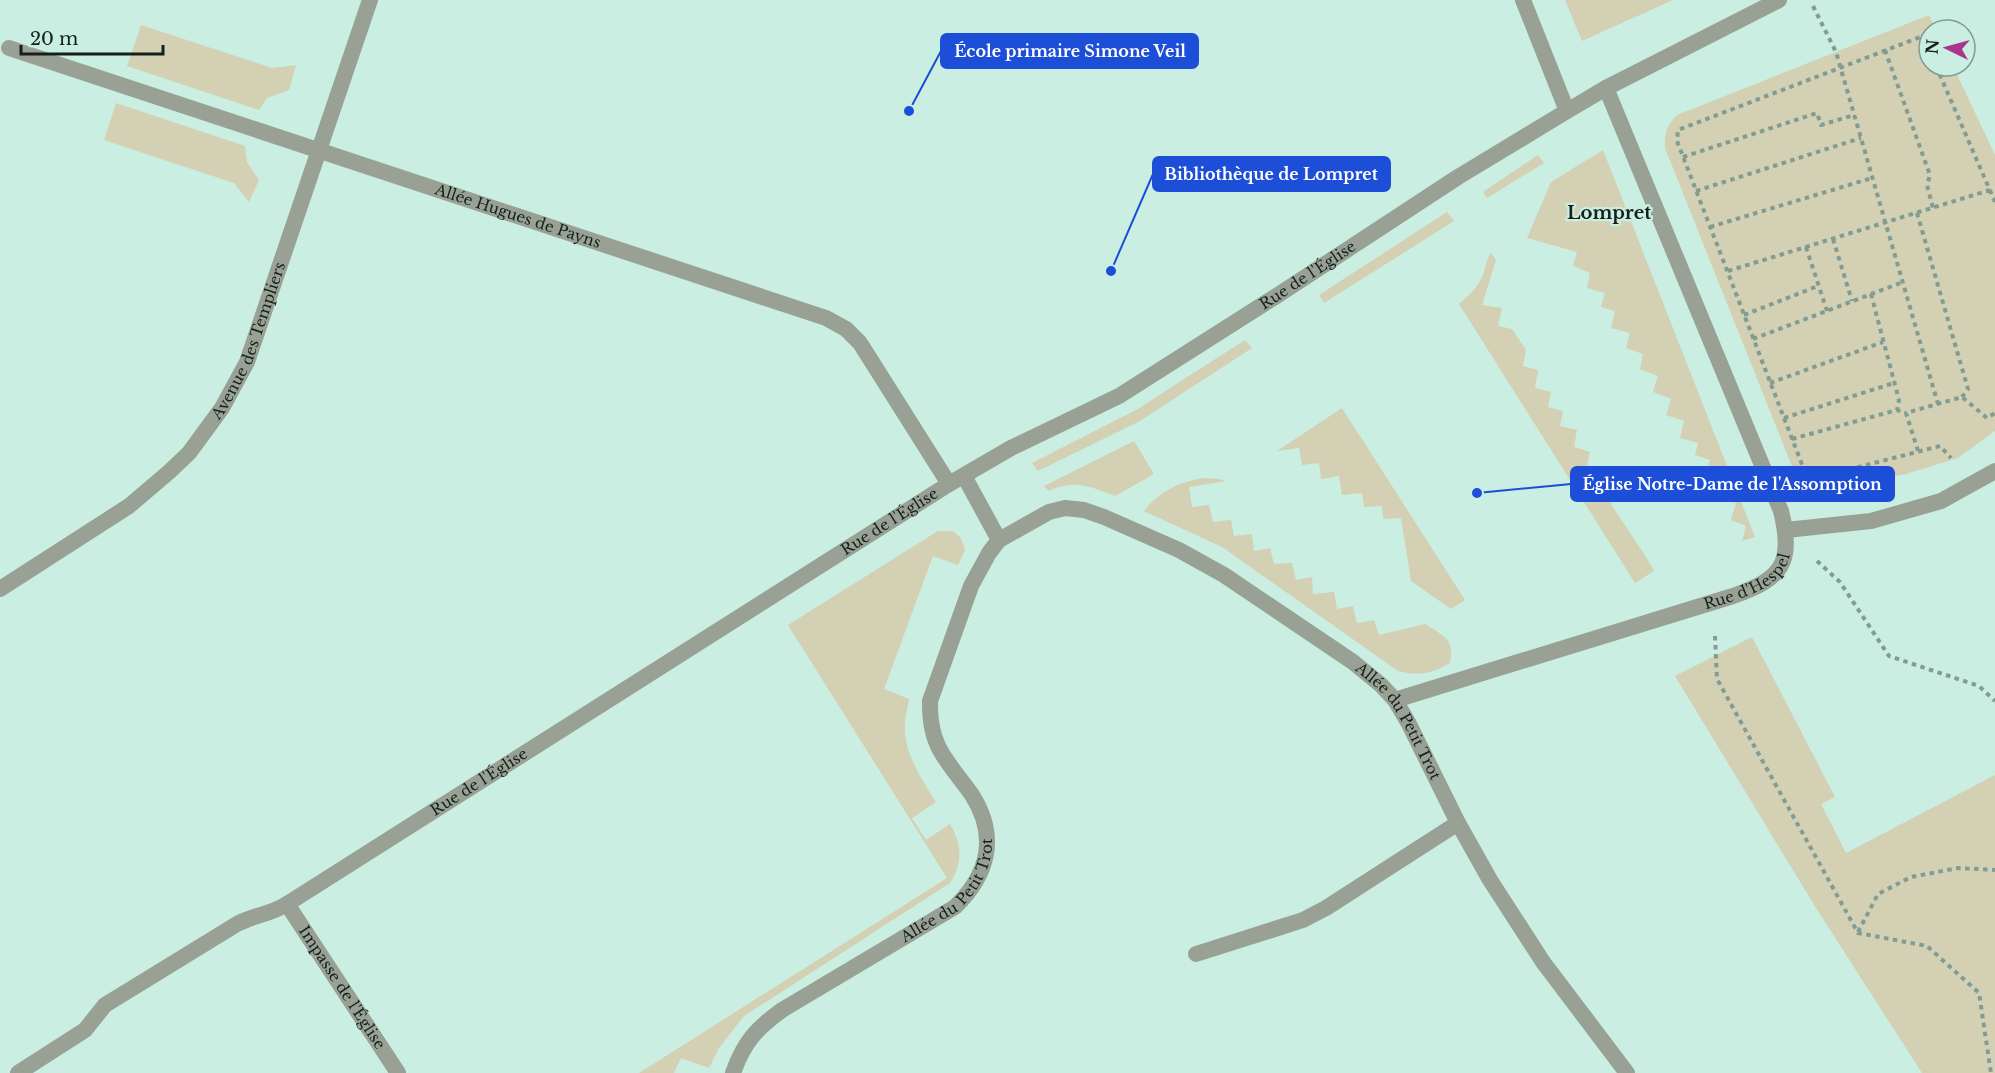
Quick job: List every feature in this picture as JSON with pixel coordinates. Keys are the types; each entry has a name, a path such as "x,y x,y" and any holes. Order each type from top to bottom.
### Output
{"street":[{"name":"Avenue des Templiers","path":"0,589 129,506 189,453 222,408 247,362 370,0"},
{"path":"1523,0 1567,111"},
{"name":"Rue de l'Église","path":"18,1073 85,1030 105,1005 237,924 270,914 287,904 957,480 1011,448 1119,396 1288,289 1458,177 1606,88 1779,0"},
{"name":"Allée Hugues de Payns","path":"9,48 826,318 846,329 860,343 957,480"},
{"name":"Rue d'Hespel","path":"1395,700 1714,603 1758,587 1771,578 1783,563 1787,546 1781,511 1606,88"},
{"path":"1786,530 1871,521 1941,501 1995,471"},
{"path":"957,480 999,540"},
{"name":"Allée du Petit Trot","path":"733,1073 748,1042 760,1026 782,1010 955,907 977,881 984,865 987,834 982,815 973,797 938,747 930,716 930,701 971,586 989,553 999,540 1048,512 1065,508 1084,510 1104,517 1179,550 1224,575 1353,662 1381,685 1395,700 1409,724 1458,823 1490,880 1537,952 1627,1073"},
{"path":"1196,954 1303,920 1326,908 1458,823"},
{"name":"Impasse de l'Église","path":"287,904 398,1073"}],"path":[{"path":"1810,0 1836,52 1938,404"},
{"path":"1917,38 1678,130 1677,141 1808,480 1940,446 1975,482"},
{"path":"1885,50 1930,175 1927,185 1933,208"},
{"path":"1941,78 1995,202"},
{"path":"1683,157 1818,113 1821,125 1854,115"},
{"path":"1696,191 1861,138"},
{"path":"1710,227 1872,178"},
{"path":"1728,271 1990,190"},
{"path":"1792,439 1897,410 1906,413 1938,404 1962,397 1968,389 1917,213"},
{"path":"1833,239 1852,301"},
{"path":"1806,247 1827,311"},
{"path":"1753,339 1903,282"},
{"path":"1744,315 1818,286"},
{"path":"1871,294 1899,400 1897,410"},
{"path":"1770,383 1883,342"},
{"path":"1784,418 1894,383"},
{"path":"1962,397 1987,418 1995,413"},
{"path":"1906,413 1918,451"},
{"path":"1786,530 1840,582 1889,656 1979,686 1995,700"},
{"path":"1714,603 1717,680 1858,933"},
{"path":"1858,933 1878,894 1911,877 1958,868 1995,870"},
{"path":"1858,933 1927,946 1979,993 1991,1073"}],"shaded area":[{"path":"1565,0 1673,0 1582,41"},
{"path":"1917,20 1917,78 1959,78 1995,155 1995,431 1958,458 1906,474 1803,494 1665,148 1666,134 1677,115"},
{"path":"141,25 272,68 296,65 289,90 267,98 259,110 127,66"},
{"path":"116,103 245,146 247,162 259,180 249,202 234,183 104,140"},
{"path":"1603,150 1755,537 1742,541 1746,526 1731,520 1736,503 1719,498 1723,482 1706,475 1710,460 1695,455 1698,443 1680,438 1684,421 1666,415 1671,399 1653,392 1658,376 1640,369 1643,354 1626,348 1630,333 1611,328 1615,311 1601,307 1605,293 1587,288 1590,273 1573,266 1577,252 1527,238 1551,182"},
{"path":"1538,155 1544,163 1487,198 1483,192"},
{"path":"1447,212 1454,221 1324,303 1319,295"},
{"path":"1491,253 1496,260 1482,305 1502,308 1498,326 1512,329 1526,350 1523,366 1538,370 1535,388 1551,392 1548,407 1563,411 1560,426 1577,430 1574,447 1590,452 1587,467 1603,473 1599,490 1615,492 1611,504 1654,571 1635,583 1459,304 1480,282"},
{"path":"1245,340 1252,348 1140,421 1038,471 1032,463 1136,410"},
{"path":"1342,408 1465,600 1451,609 1411,581 1401,518 1383,519 1382,506 1364,507 1362,493 1342,495 1339,476 1321,479 1319,463 1302,465 1299,448 1277,451"},
{"path":"1134,441 1154,474 1115,496 1082,485 1066,485 1048,491 1044,486"},
{"path":"1204,478 1226,481 1189,487 1192,507 1209,505 1213,522 1231,520 1234,536 1252,534 1254,551 1270,548 1274,564 1292,563 1296,580 1312,577 1313,594 1334,592 1337,609 1353,606 1357,623 1374,620 1379,635 1425,624 1442,635 1449,643 1450,663 1437,670 1424,673 1398,671 1222,547 1144,511 1156,498 1171,488"},
{"path":"938,531 953,531 961,538 965,550 958,565 933,556 884,689 909,699 905,720 907,745 914,765 936,802 912,818 926,840 950,824 957,839 959,861 950,883 744,1016 719,1048 709,1068 681,1058 674,1073 639,1073 947,878 788,625"},
{"path":"1752,637 1835,797 1821,804 1846,853 1995,775 1995,1073 1922,1073 1816,908 1675,676"}],"place":[{"name":"École primaire Simone Veil","path":"909,111"},
{"name":"Bibliothèque de Lompret","path":"1111,271"},
{"name":"Église Notre-Dame de l'Assomption","path":"1477,493"}],"district":[{"name":"Lompret","path":"1609,213"}]}
